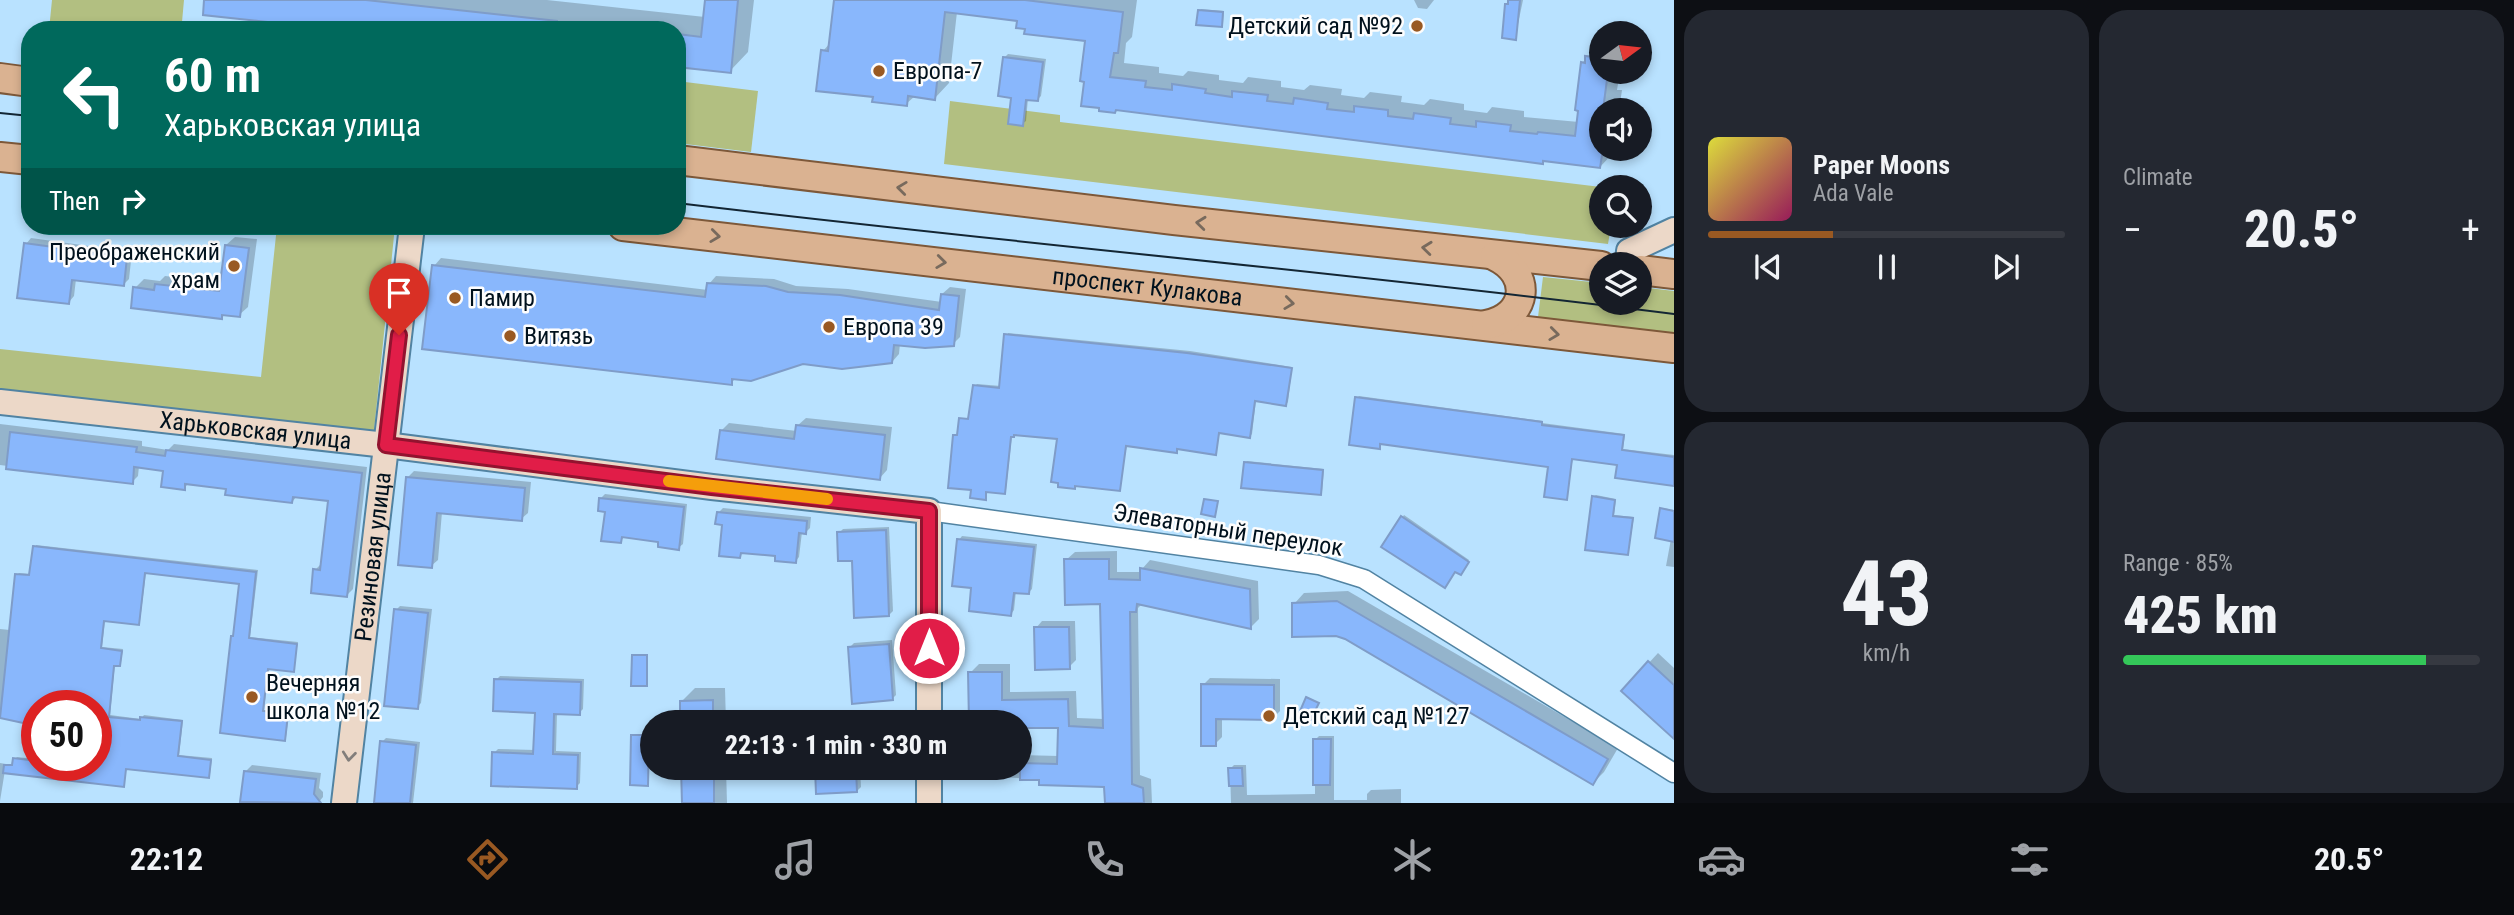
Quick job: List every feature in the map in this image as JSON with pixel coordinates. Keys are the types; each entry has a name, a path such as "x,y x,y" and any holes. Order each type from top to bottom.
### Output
{"main road":[{"path":"0,78 21,81"},
{"path":"0,157 21,159"},
{"path":"686,161 1589,265"},
{"path":"1645,252 1674,230"},
{"name":"проспект Кулакова","path":"686,233 1674,348"},
{"name":"Резиновая улица","path":"344,803 411,235"},
{"path":"1486,326 1506,318 1514,311 1521,291 1520,280 1514,269 1495,256"},
{"path":"1652,268 1674,274"},
{"name":"Харьковская улица","path":"0,402 386,445 712,487 929,511"},
{"path":"929,511 929,710"},
{"path":"929,780 929,803"}],"street":[{"name":"Элеваторный переулок","path":"929,511 1319,565 1364,579 1674,773"}],"green space":[{"path":"52,0 184,0 182,21 50,21"},
{"path":"686,82 758,91 751,152 686,144"},
{"path":"950,101 1060,115 1060,122 1589,186 1589,238 1609,238 1608,244 944,164"},
{"path":"276,235 394,235 374,431 0,391 0,349 261,377"},
{"path":"1543,277 1589,282 1589,315 1652,315 1652,288 1674,291 1674,334 1538,317"}],"building":[{"path":"204,0 366,0 557,21 258,21 203,15"},
{"path":"705,0 738,0 731,73 686,68 686,35 701,37"},
{"path":"834,0 1025,0 1123,12 1118,53 1114,53 1110,77 1146,81 1145,87 1172,90 1172,84 1206,89 1205,93 1232,97 1232,91 1268,95 1267,101 1293,104 1294,98 1328,103 1327,109 1354,112 1354,106 1388,110 1388,116 1413,119 1414,113 1451,118 1450,124 1476,127 1476,121 1511,125 1510,131 1575,136 1578,111 1575,110 1581,62 1585,63 1585,56 1589,56 1589,84 1606,84 1605,98 1589,98 1589,161 1601,161 1600,168 1543,161 1543,164 1116,110 1115,113 1099,111 1099,108 1081,106 1084,82 1080,81 1085,41 1024,34 1025,29 1016,28 1017,21 945,12 935,100 908,96 907,106 872,102 873,97 816,91 821,50 828,51"},
{"path":"1508,0 1520,0 1516,40 1502,38 1505,4 1508,4"},
{"path":"1198,10 1223,12 1222,27 1196,25"},
{"path":"1003,57 1043,62 1038,101 1026,100 1023,126 1008,124 1011,98 998,96"},
{"path":"24,243 127,257 124,286 72,280 69,304 17,298"},
{"name":"Преображенский храм","path":"225,245 249,248 240,317 222,315 222,319 131,308 133,287 154,290 155,284 219,291"},
{"path":"432,265 705,297 707,283 766,286 788,292 840,295 939,310 941,294 959,296 954,346 925,348 894,345 892,363 842,369 803,364 751,381 732,379 732,385 422,349"},
{"path":"1004,334 1187,353 1292,368 1286,406 1255,401 1250,438 1219,433 1216,455 1126,446 1120,491 1058,487 1058,483 1051,482 1057,439 1014,435 1011,437 1005,494 986,492 986,500 970,498 971,490 948,488 953,435 957,435 959,418 968,419 973,385 999,388"},
{"path":"1355,397 1624,435 1622,450 1674,457 1674,486 1615,478 1617,465 1572,459 1567,500 1544,497 1548,467 1380,444 1380,449 1349,445"},
{"path":"796,425 885,435 880,480 716,459 720,430 794,439"},
{"path":"10,432 137,447 136,452 165,456 166,450 362,473 347,597 311,593 313,569 320,570 328,501 293,497 292,503 225,495 226,489 185,484 185,490 161,487 163,471 134,467 133,484 6,469"},
{"path":"1244,462 1323,470 1321,495 1241,488"},
{"path":"406,477 525,488 522,521 437,513 432,568 398,565"},
{"path":"1592,496 1615,500 1613,516 1633,518 1628,555 1585,550"},
{"path":"599,498 684,507 679,550 658,547 658,542 622,537 621,543 601,541 605,512 598,511"},
{"path":"1204,499 1218,501 1215,517 1201,514"},
{"path":"1660,508 1674,511 1674,542 1655,538"},
{"path":"717,512 807,521 806,534 799,533 796,563 775,561 775,556 741,553 740,558 719,556 722,525 715,524"},
{"path":"1401,516 1469,562 1461,575 1455,572 1445,588 1381,547"},
{"path":"886,530 889,616 854,618 852,561 838,561 837,532"},
{"path":"957,539 1034,547 1029,594 1014,593 1011,616 969,611 971,588 952,586"},
{"path":"33,546 256,572 249,638 297,644 294,672 268,669 263,711 288,714 285,741 220,733 239,584 145,573 139,625 104,621 101,648 122,651 120,666 114,666 112,690 21,690 21,723 0,718 15,574 29,575"},
{"path":"1064,559 1109,559 1109,579 1140,580 1140,568 1250,589 1251,629 1137,604 1136,612 1130,612 1132,784 1143,788 1144,803 1105,803 1104,787 1039,785 1039,780 1032,780 1032,763 1057,764 1058,728 1032,728 1032,710 969,710 968,672 1002,672 1002,700 1068,699 1069,726 1103,728 1100,604 1065,605"},
{"path":"1337,601 1608,759 1593,785 1345,639 1336,636 1292,637 1292,603"},
{"path":"394,609 428,613 418,709 384,706"},
{"path":"1034,627 1069,627 1070,669 1035,670"},
{"path":"889,644 893,700 852,704 848,647"},
{"path":"632,655 647,655 647,686 631,686"},
{"path":"1648,661 1674,685 1674,739 1621,691"},
{"path":"494,679 581,682 580,715 554,714 553,754 578,755 577,789 491,786 492,752 533,754 535,713 493,711"},
{"path":"1201,684 1274,685 1274,720 1216,719 1216,746 1201,746"},
{"path":"1306,697 1319,703 1309,723 1297,718"},
{"path":"713,700 713,710 680,710 680,701"},
{"path":"112,717 182,721 178,756 211,760 209,778 126,769 124,787 72,781 112,781"},
{"path":"631,735 640,735 640,780 648,780 648,786 630,785"},
{"path":"1313,739 1331,739 1330,785 1313,785"},
{"path":"380,741 416,745 410,803 374,803"},
{"path":"13,758 21,759 21,775 3,773 4,765 12,765"},
{"path":"1228,768 1242,768 1243,786 1229,786"},
{"path":"244,771 316,779 314,794 321,803 240,802"},
{"path":"681,780 714,780 714,803 682,803"},
{"path":"815,780 856,780 857,792 816,794"}],"tram line":[{"path":"0,113 21,115"},
{"path":"686,204 1674,314"}],"slow traffic":[{"path":"669,481 827,499"}],"place":[{"name":"Детский сад №92","path":"1417,26"},
{"name":"Европа-7","path":"879,71"},
{"name":"Преображенский храм","path":"234,266"},
{"name":"Памир","path":"455,298"},
{"name":"Европа 39","path":"829,327"},
{"name":"Витязь","path":"510,336"},
{"name":"Вечерняя школа №12","path":"252,697"},
{"name":"Детский сад №127","path":"1269,716"}],"route":[{"path":"399,335 386,445 712,487 929,511 929,648"}]}
